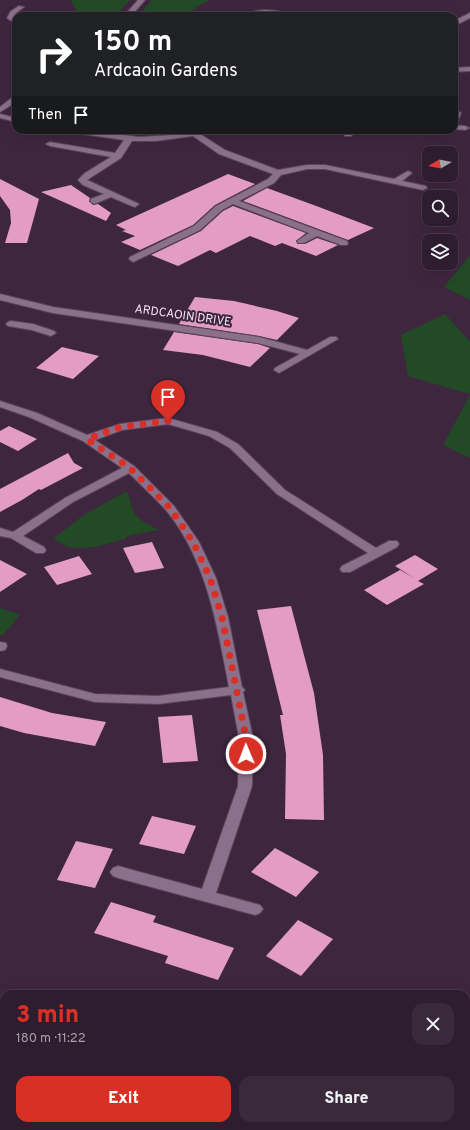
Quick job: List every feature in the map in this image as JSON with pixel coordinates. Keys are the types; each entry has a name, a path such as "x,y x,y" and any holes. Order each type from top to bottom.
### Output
{"street":[{"path":"131,12 142,0"},
{"path":"13,12 21,7"},
{"path":"458,22 470,15"},
{"path":"458,70 470,70"},
{"path":"0,110 12,102"},
{"path":"0,116 12,119"},
{"path":"458,127 465,128"},
{"path":"100,134 129,139 195,134 222,152 278,173 308,167 324,167 424,188"},
{"path":"129,139 118,156 108,164 85,175 82,180 110,194 135,204"},
{"path":"50,144 118,156"},
{"path":"133,259 197,228 219,208 271,181 278,173"},
{"path":"396,182 408,173"},
{"path":"94,201 110,194"},
{"path":"232,201 344,243"},
{"path":"301,240 315,233"},
{"path":"130,248 144,254"},
{"name":"ARDCAOIN DRIVE","path":"0,297 53,310 259,340 308,353"},
{"path":"33,326 53,310"},
{"path":"11,324 33,326 51,333"},
{"path":"279,370 333,339"},
{"path":"0,404 33,415 87,439 130,468 170,508 193,542 210,578 222,617 238,690 246,738 245,786 207,896"},
{"path":"87,439 120,427 168,421 213,434 234,446 281,492 376,553"},
{"path":"15,536 69,500 130,468"},
{"path":"0,532 15,536 40,550"},
{"path":"346,569 393,544"},
{"path":"0,673 95,698 158,700 238,690"},
{"path":"118,872 255,909"}],"green space":[{"path":"71,0 130,0 119,12 76,12"},
{"path":"152,0 210,0 190,12 142,12"},
{"path":"470,255 470,300 444,287"},
{"path":"445,314 470,342 470,394 408,376 401,335"},
{"path":"470,395 470,458 443,445"},
{"path":"125,492 128,493 134,513 145,523 159,530 127,536 125,539 88,548 70,547 61,544 54,538 84,515"},
{"path":"0,608 20,615 3,635 0,635"}],"building":[{"path":"228,174 255,184 215,205 193,225 140,250 121,242 135,236 122,231 126,230 116,225"},
{"path":"0,179 39,199 27,243 5,243 11,223 10,210 0,196"},
{"path":"71,185 90,198 89,201 93,205 98,204 111,213 106,221 41,192"},
{"path":"267,188 374,228 348,240 243,201"},
{"path":"233,206 306,233 296,241 298,244 305,244 317,238 338,245 316,256 282,243 275,246 250,236 216,253 210,250 178,266 151,255 201,231 223,211"},
{"path":"195,297 234,301 277,311 299,318 277,340 179,324"},
{"path":"174,332 258,344 270,348 250,367 203,355 163,350"},
{"path":"62,347 99,356 73,379 36,368"},
{"path":"9,426 37,439 18,451 0,442 0,431"},
{"path":"68,453 74,463 83,468 41,490 39,489 0,512 0,489"},
{"path":"152,542 164,568 135,573 123,548"},
{"path":"415,555 438,569 418,581 424,584 387,605 364,590 400,570 414,578 395,566"},
{"path":"79,556 92,574 57,585 44,567"},
{"path":"0,560 27,574 0,592"},
{"path":"291,606 314,693 323,755 324,820 285,819 286,754 280,715 283,715 257,610"},
{"path":"0,697 52,713 106,722 95,746 24,733 0,726"},
{"path":"192,715 198,761 163,763 158,717"},
{"path":"152,816 196,826 184,854 139,844"},
{"path":"76,841 113,849 95,888 57,880"},
{"path":"275,848 319,872 296,897 251,872"},
{"path":"111,902 156,916 153,922 234,948 218,980 165,963 168,956 94,933"},
{"path":"298,920 333,939 301,976 266,956"}],"route":[{"path":"168,421 120,427 87,439 130,468 170,508 193,542 210,578 222,617 238,690 246,738 246,754"}]}
